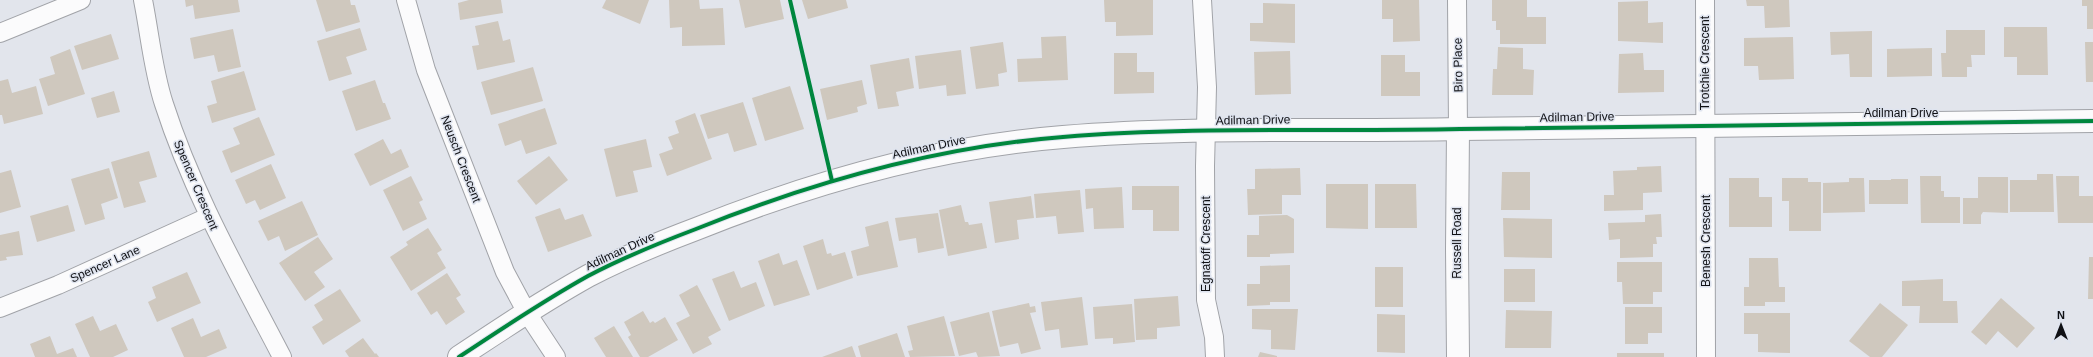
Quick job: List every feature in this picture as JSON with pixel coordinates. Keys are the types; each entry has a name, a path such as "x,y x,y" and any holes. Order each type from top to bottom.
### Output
{"street":[{"path":"0,33 81,0"},
{"name":"Spencer Crescent","path":"143,0 152,51 164,103 182,155 208,217 282,357"},
{"name":"Neusch Crescent","path":"406,0 426,70 505,272 527,312"},
{"path":"1202,0 1207,87 1205,131"},
{"name":"Biro Place","path":"1457,0 1458,129"},
{"name":"Trotchie Crescent","path":"1705,0 1705,125"},
{"name":"Adilman Drive","path":"459,357 527,312 589,275 652,246 774,199 880,168 974,148 1064,137 1205,131 2093,122"},
{"name":"Benesh Crescent","path":"1705,125 1706,357"},
{"name":"Russell Road","path":"1458,129 1456,249 1458,357"},
{"name":"Egnatoff Crescent","path":"1205,131 1206,300 1214,337 1215,357"},
{"name":"Spencer Lane","path":"0,308 58,285 208,217"},
{"path":"527,312 556,357"}],"building":[{"path":"185,0 238,0 240,12 195,19 193,5 186,7"},
{"path":"316,0 350,0 351,5 355,5 360,22 326,32"},
{"path":"469,0 501,0 503,13 460,20 458,3"},
{"path":"606,0 649,0 640,24 602,8"},
{"path":"669,0 699,0 700,9 723,8 725,45 682,46 682,27 670,28"},
{"path":"739,0 780,0 784,19 745,28"},
{"path":"802,0 846,0 848,8 808,19"},
{"path":"1104,0 1153,0 1153,35 1116,36 1116,22 1105,22"},
{"path":"1382,0 1419,0 1420,41 1393,42 1393,19 1382,19"},
{"path":"1492,0 1527,0 1527,17 1546,17 1546,44 1500,44 1500,30 1496,30 1496,21 1492,21"},
{"path":"1746,0 1789,0 1790,27 1765,28 1764,6 1747,6"},
{"path":"2082,0 2093,0 2093,29 2087,29 2087,6 2082,6"},
{"path":"1648,1 1648,23 1663,22 1663,43 1618,41 1618,2"},
{"path":"1263,3 1295,4 1295,43 1250,41 1250,23 1263,23"},
{"path":"498,21 503,41 510,39 515,62 477,70 472,46 479,45 475,26"},
{"path":"2004,27 2047,27 2048,75 2017,75 2017,57 2004,57"},
{"path":"360,28 367,50 346,57 352,74 329,81 317,41"},
{"path":"233,29 241,67 218,72 214,55 194,59 190,38"},
{"path":"1946,30 1985,30 1985,55 1971,55 1972,67 1967,67 1967,77 1942,77 1941,53 1946,53"},
{"path":"1872,31 1872,77 1850,77 1849,54 1831,55 1830,32"},
{"path":"111,34 119,59 82,70 74,46"},
{"path":"1066,36 1068,80 1018,82 1017,59 1042,58 1041,37"},
{"path":"1793,37 1794,79 1759,80 1758,66 1744,66 1744,38"},
{"path":"1003,42 1007,72 998,74 999,86 976,89 970,47"},
{"path":"2085,42 2093,42 2093,82 2086,82"},
{"path":"1498,47 1523,48 1523,69 1534,70 1533,95 1492,95 1493,69 1497,69"},
{"path":"1932,48 1932,76 1887,77 1887,49"},
{"path":"70,49 85,94 48,106 39,79 55,74 50,57"},
{"path":"961,50 966,94 947,96 946,85 919,89 915,56"},
{"path":"1290,51 1291,94 1255,95 1254,52"},
{"path":"1114,53 1137,53 1137,72 1154,72 1154,93 1114,94"},
{"path":"1643,53 1644,70 1664,70 1664,92 1618,93 1619,54"},
{"path":"1381,55 1405,55 1405,72 1420,72 1420,96 1381,96"},
{"path":"909,58 914,88 896,92 899,106 878,109 870,65"},
{"path":"533,67 543,101 491,115 481,82"},
{"path":"244,71 256,110 212,123 207,106 217,103 211,81"},
{"path":"8,79 12,93 36,86 43,114 4,124 2,115 0,115 0,81"},
{"path":"375,80 383,103 385,103 391,119 356,131 342,91"},
{"path":"862,80 867,104 857,107 858,112 827,120 820,89"},
{"path":"790,86 804,129 765,141 752,98"},
{"path":"114,91 120,112 97,118 91,98"},
{"path":"743,102 757,145 734,152 728,133 708,139 700,115"},
{"path":"545,108 557,144 526,154 521,140 505,146 498,124"},
{"path":"695,113 712,159 667,176 659,154 673,149 668,137 679,133 675,121"},
{"path":"259,117 275,155 231,173 222,151 240,144 233,128"},
{"path":"383,139 391,154 401,149 409,167 370,186 354,154"},
{"path":"646,139 652,167 633,171 638,192 616,197 604,149"},
{"path":"149,151 157,177 139,182 146,202 124,208 111,162"},
{"path":"549,156 568,180 536,205 517,181"},
{"path":"271,164 286,198 260,210 255,200 246,204 235,180"},
{"path":"1661,166 1662,192 1643,193 1643,210 1604,211 1604,195 1614,195 1613,171 1637,170 1637,167"},
{"path":"109,168 118,198 101,204 105,219 85,225 71,179"},
{"path":"1300,168 1301,195 1282,195 1282,214 1248,215 1247,189 1255,189 1255,169"},
{"path":"11,170 21,207 0,213 0,173"},
{"path":"1502,172 1530,172 1530,210 1501,210"},
{"path":"2037,174 2053,174 2054,212 2010,212 2010,180 2037,180"},
{"path":"411,176 423,200 419,202 427,219 403,231 383,190"},
{"path":"1920,176 1941,176 1941,191 1944,191 1944,197 1960,197 1960,223 1921,223"},
{"path":"2056,176 2079,176 2079,196 2093,196 2093,223 2058,223"},
{"path":"1978,177 2008,177 2008,213 1983,212 1981,215 1981,224 1963,224 1963,198 1978,198"},
{"path":"1729,178 1759,178 1759,197 1772,197 1772,227 1729,227"},
{"path":"1782,178 1808,178 1808,182 1821,182 1821,231 1789,231 1789,201 1782,201"},
{"path":"1849,178 1864,178 1865,212 1823,213 1823,183 1849,182"},
{"path":"1908,179 1908,204 1869,204 1869,180"},
{"path":"1326,184 1368,184 1368,229 1326,228"},
{"path":"1375,184 1416,184 1417,228 1375,228"},
{"path":"1132,186 1179,186 1179,231 1153,231 1153,210 1132,210"},
{"path":"1122,187 1124,228 1094,229 1093,208 1086,209 1085,189"},
{"path":"1080,190 1084,232 1058,234 1056,216 1036,218 1034,194"},
{"path":"1031,196 1034,218 1017,220 1019,239 995,243 989,202"},
{"path":"302,201 318,235 285,251 279,236 268,241 258,221"},
{"path":"68,205 75,231 37,242 30,216"},
{"path":"961,205 965,222 968,222 969,225 982,223 987,248 948,256 939,210"},
{"path":"560,208 565,220 583,214 592,236 548,252 535,217"},
{"path":"938,213 944,248 918,253 916,238 899,241 895,218"},
{"path":"1661,214 1662,237 1656,237 1657,244 1653,244 1653,257 1620,258 1620,239 1609,240 1608,223 1645,222 1645,215"},
{"path":"1287,215 1294,219 1294,253 1270,254 1270,257 1247,257 1247,235 1259,235 1259,216"},
{"path":"1503,218 1552,219 1552,258 1504,257"},
{"path":"888,221 898,267 857,276 851,251 869,246 865,227"},
{"path":"428,228 442,250 437,253 446,268 411,291 390,257 408,245 406,242"},
{"path":"19,231 23,255 6,257 7,260 0,261 0,235"},
{"path":"318,237 333,259 314,272 325,287 305,301 279,263"},
{"path":"823,239 827,254 831,253 832,256 845,252 853,278 817,290 803,246"},
{"path":"779,253 783,265 797,260 810,295 774,306 758,261"},
{"path":"2089,257 2093,257 2093,299 2088,299"},
{"path":"1749,258 1778,258 1779,287 1785,287 1785,302 1765,302 1765,306 1744,306 1744,287 1749,287"},
{"path":"1617,262 1662,262 1662,292 1653,292 1653,304 1623,304 1622,282 1617,282"},
{"path":"1290,265 1290,302 1270,302 1270,305 1247,306 1247,284 1260,284 1260,266"},
{"path":"1375,267 1403,267 1403,307 1375,307"},
{"path":"1504,269 1535,269 1535,302 1504,302"},
{"path":"734,271 741,288 756,282 765,306 729,321 712,279"},
{"path":"187,272 201,303 157,322 148,302 156,298 152,287"},
{"path":"447,273 461,295 456,298 465,312 446,325 437,311 431,315 417,293"},
{"path":"1943,279 1943,301 1957,301 1958,323 1919,323 1920,306 1902,306 1902,281"},
{"path":"697,285 721,330 708,337 712,344 693,354 676,323 690,316 679,295"},
{"path":"340,289 361,321 323,345 312,327 323,320 314,305"},
{"path":"1178,296 1180,326 1157,328 1157,339 1136,340 1134,299"},
{"path":"1082,297 1088,345 1061,348 1059,329 1045,331 1041,302"},
{"path":"2001,298 2035,328 2017,348 1998,331 1986,345 1971,332"},
{"path":"1029,303 1030,307 1035,306 1036,312 1030,313 1041,349 1021,354 1018,343 1000,347 992,311"},
{"path":"1880,303 1908,325 1882,357 1870,357 1849,341"},
{"path":"1132,304 1135,342 1113,344 1113,338 1095,339 1093,307"},
{"path":"1625,307 1662,307 1662,333 1648,333 1648,344 1625,344"},
{"path":"1252,309 1298,309 1295,350 1271,349 1271,330 1252,329"},
{"path":"1506,310 1552,311 1551,348 1505,348"},
{"path":"643,311 650,323 653,321 655,323 665,317 678,340 648,357 640,357 628,337 631,335 624,322"},
{"path":"989,312 1000,356 978,357 976,352 959,356 950,322"},
{"path":"1744,313 1790,313 1790,353 1758,352 1758,334 1744,334"},
{"path":"1377,314 1405,315 1405,353 1377,352"},
{"path":"93,316 100,331 116,324 128,350 113,357 90,357 75,324"},
{"path":"944,316 955,356 910,357 908,351 913,350 907,326"},
{"path":"193,318 201,337 219,329 227,348 206,357 184,357 171,328"},
{"path":"614,326 633,357 606,357 594,338"},
{"path":"897,333 905,357 861,357 858,346"},
{"path":"50,336 57,354 73,348 77,357 35,357 30,344"},
{"path":"363,338 379,357 349,357 345,351"},
{"path":"852,346 856,357 822,357"},
{"path":"1260,352 1277,356 1277,357 1258,357"},
{"path":"1617,353 1664,353 1664,357 1617,357"}],"cycle path":[{"path":"790,0 832,181"},
{"path":"459,357 538,305 588,276 627,257 682,234 785,196 876,169 922,158 1016,142 1063,137 1212,130 1410,130 2093,121"}]}
